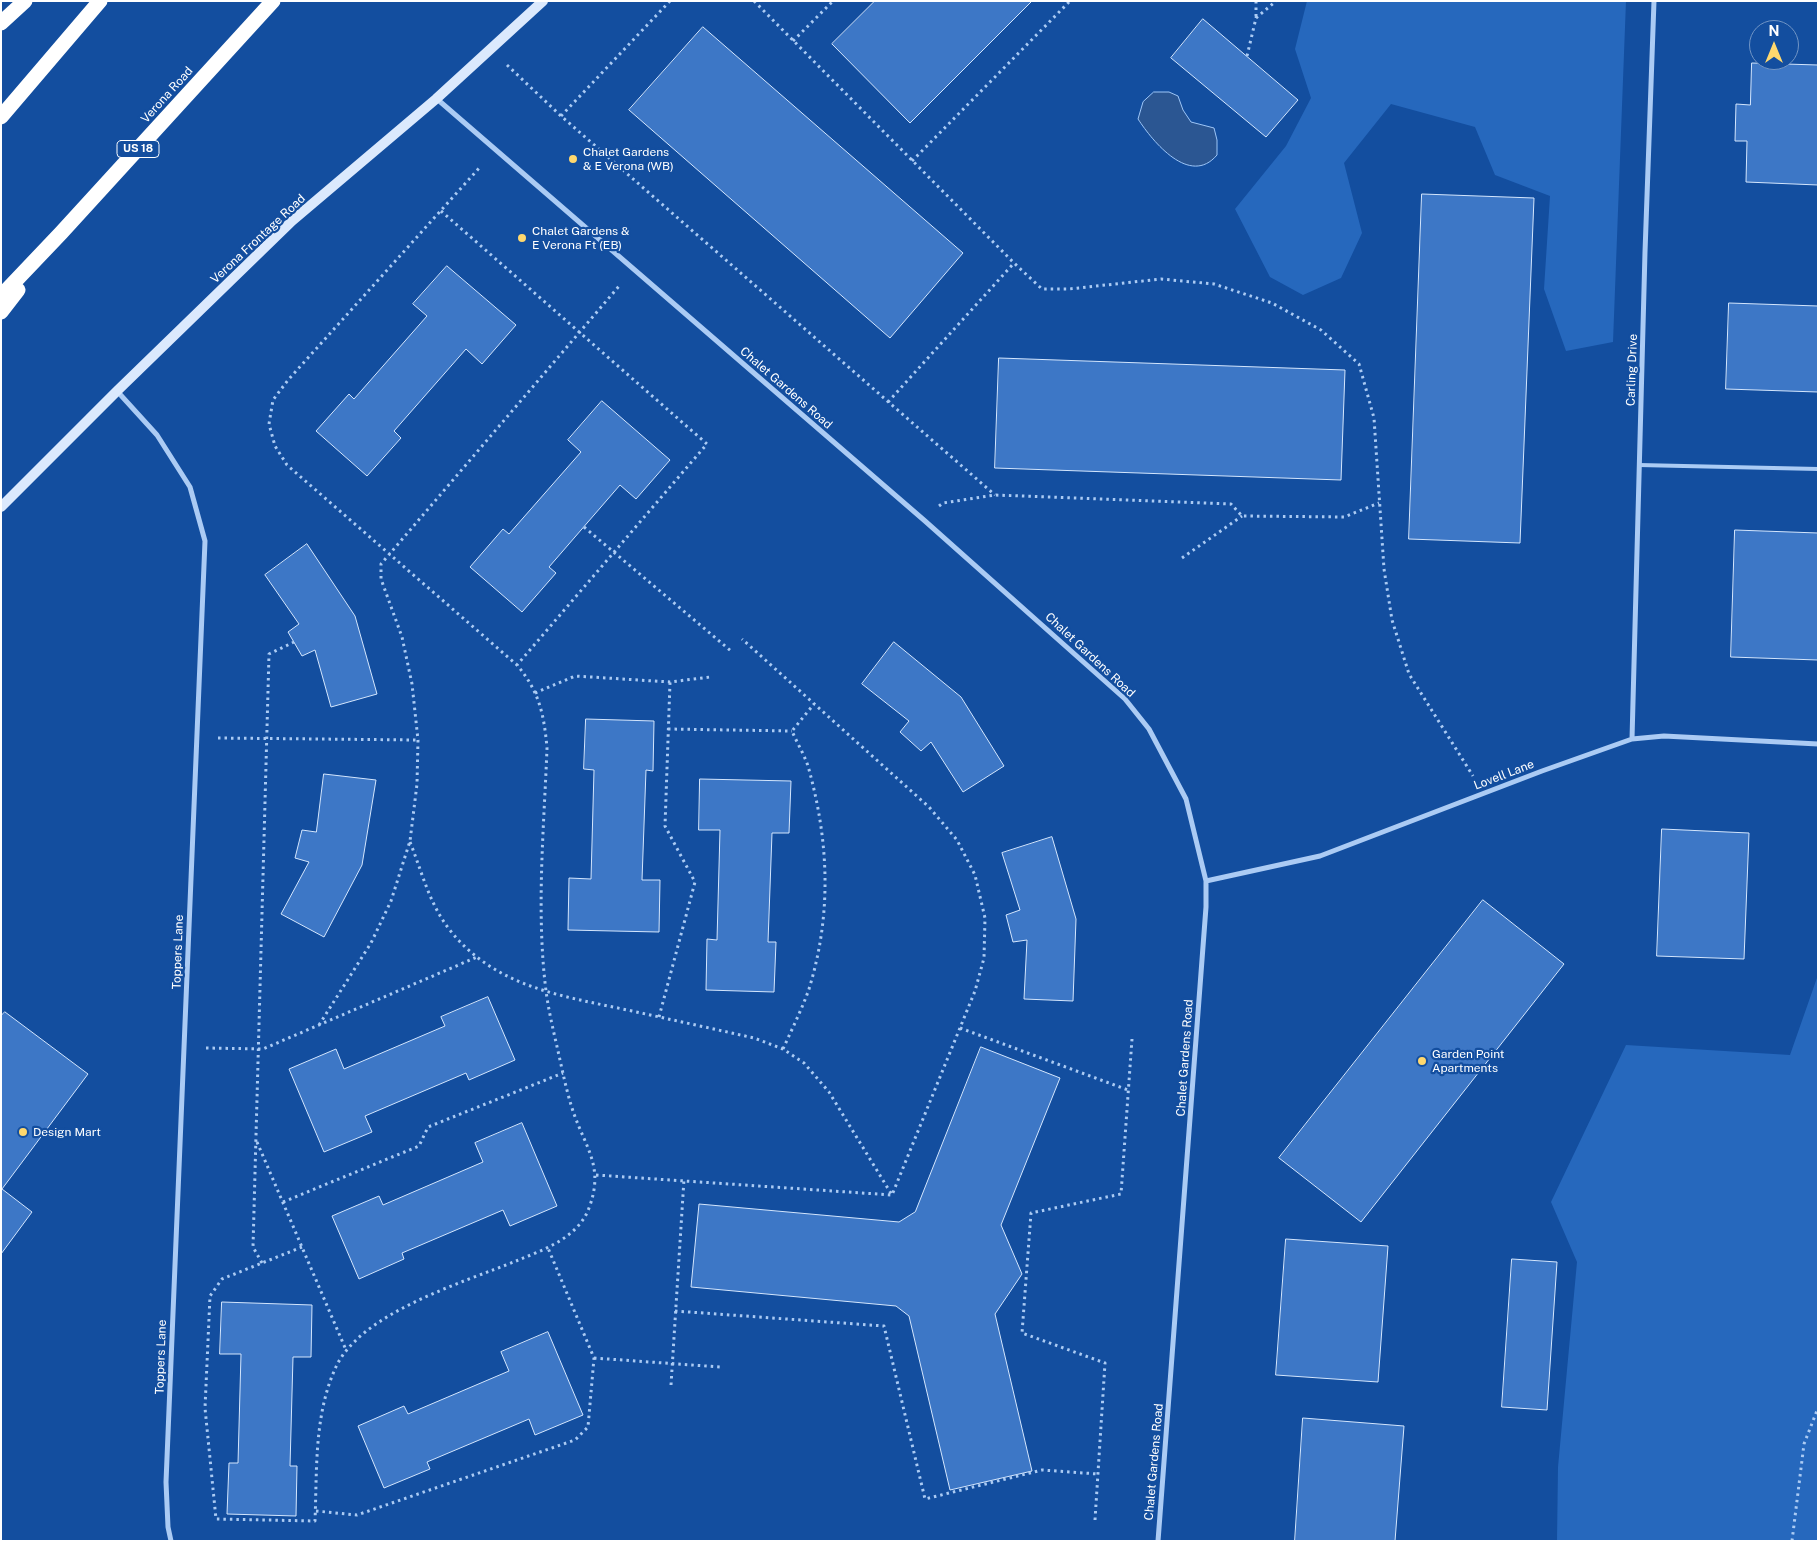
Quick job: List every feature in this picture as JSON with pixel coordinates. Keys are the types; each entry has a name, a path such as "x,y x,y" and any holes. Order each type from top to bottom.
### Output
{"highway":[{"path":"1,23 25,1"},
{"path":"1,117 100,1"},
{"name":"Verona Road","path":"1,296 273,1"},
{"path":"1,312 61,233"}],"street":[{"name":"Verona Frontage Road","path":"1,507 292,221 436,99 543,1"},
{"name":"Carling Drive","path":"1632,738 1654,1"},
{"name":"Chalet Gardens Road","path":"436,99 925,521 1124,699 1149,730 1186,799 1206,881 1206,907 1158,1541"},
{"name":"Toppers Lane","path":"117,391 157,435 190,487 205,541 166,1482 168,1527 171,1541"},
{"name":"Lovell Lane","path":"1206,881 1320,856 1632,738 1664,736 1818,744"}],"lane":[{"path":"1639,465 1818,469"}],"path":[{"path":"560,116 670,1"},
{"path":"754,1 1014,263 1042,288 1070,289 1161,279 1214,284 1272,303 1321,330 1359,364 1374,418 1384,569 1392,620 1409,674 1484,794"},
{"path":"794,41 833,1"},
{"path":"912,161 1070,1"},
{"path":"1247,56 1256,18 1256,1"},
{"path":"1256,18 1276,1"},
{"path":"490,49 560,116 995,495"},
{"path":"302,1247 222,1279 210,1296 205,1408 216,1519 315,1521 318,1448 324,1400 336,1367 356,1338 382,1319 408,1306 548,1248 572,1233 588,1210 595,1189 596,1175 592,1158 574,1113 563,1073 546,992 542,933 547,748 544,719 535,693 527,677 517,665 287,465 275,446 269,424 273,400 288,380 496,150"},
{"path":"441,210 706,444 517,665"},
{"path":"888,402 1014,263"},
{"path":"319,1025 371,943 392,901 410,841 417,784 418,740 412,684 402,637 381,580 381,564 634,269"},
{"path":"925,521 943,503 995,495 1231,504 1242,516"},
{"path":"1182,558 1242,516 1344,517 1379,503"},
{"path":"584,527 731,652"},
{"path":"742,639 929,808 957,840 975,875 985,918 984,958 975,991 892,1195"},
{"path":"262,1263 253,1247 268,654 294,642"},
{"path":"535,693 575,676 670,682 710,677"},
{"path":"659,1017 694,882 665,826 670,682"},
{"path":"792,731 814,704"},
{"path":"668,730 792,731"},
{"path":"783,1049 809,990 821,937 826,878 821,826 807,764 792,731"},
{"path":"197,738 418,740"},
{"path":"410,841 427,892 449,928 477,958 506,977 546,992 754,1038 783,1049 804,1063 829,1092 892,1195"},
{"path":"184,1048 263,1049 477,958"},
{"path":"960,1028 1128,1090"},
{"path":"1095,1520 1105,1363 1022,1333 1031,1213 1120,1194 1132,1038"},
{"path":"283,1202 419,1146 428,1127 563,1073"},
{"path":"257,1140 347,1351"},
{"path":"596,1175 892,1195"},
{"path":"671,1385 684,1180"},
{"path":"316,1512 357,1515 575,1440 588,1427 594,1358 548,1248"},
{"path":"676,1311 884,1326 925,1499 1042,1470 1098,1474"},
{"path":"594,1358 720,1367"},
{"path":"1792,1541 1804,1444 1818,1408"}],"shaded area":[{"path":"1307,1 1626,1 1613,342 1566,351 1544,289 1550,196 1495,175 1475,127 1391,104 1344,163 1362,233 1341,278 1303,295 1270,277 1235,209 1286,146 1311,98 1295,49"},
{"path":"1154,92 1169,92 1178,96 1183,110 1191,122 1214,128 1217,140 1217,155 1206,164 1195,166 1184,164 1162,149 1138,119 1143,102"},
{"path":"1818,975 1818,1541 1557,1541 1558,1467 1577,1262 1551,1202 1626,1045 1790,1055"}],"building":[{"path":"875,1 1032,1 910,123 832,44"},
{"path":"1203,19 1298,100 1266,137 1171,58"},
{"path":"703,27 963,253 890,338 629,110"},
{"path":"1799,64 1818,65 1818,185 1746,182 1747,141 1735,141 1736,104 1750,105 1752,70 1799,70"},
{"path":"1422,194 1534,198 1520,543 1409,539"},
{"path":"447,266 516,325 482,364 466,349 394,431 401,438 367,476 316,431 349,394 354,399 427,316 413,304"},
{"path":"1729,303 1818,306 1818,392 1726,389"},
{"path":"999,358 1345,370 1341,480 995,468"},
{"path":"602,401 670,460 636,499 620,485 549,567 556,573 522,612 470,567 503,529 509,534 581,452 568,440"},
{"path":"1735,530 1818,533 1818,660 1731,657"},
{"path":"307,544 355,616 377,694 331,707 315,650 302,656 288,632 299,624 265,575"},
{"path":"894,642 961,697 1004,766 963,792 931,742 921,751 900,732 909,721 862,684"},
{"path":"586,719 654,721 653,771 646,770 642,880 660,880 659,932 568,930 569,878 591,879 594,770 584,769"},
{"path":"324,774 376,780 362,865 324,937 281,914 309,862 295,858 302,830 316,832"},
{"path":"700,779 791,781 789,833 772,833 768,942 776,942 774,992 706,990 707,939 717,940 720,830 699,830"},
{"path":"1662,829 1749,833 1744,959 1657,956"},
{"path":"1052,837 1076,919 1073,1001 1024,999 1027,940 1013,942 1006,915 1020,910 1002,853"},
{"name":"Garden Point Apartments","path":"1483,900 1564,964 1361,1222 1279,1158"},
{"path":"488,997 515,1060 469,1080 466,1073 365,1116 372,1132 324,1152 289,1069 336,1049 344,1069 445,1026 441,1017"},
{"name":"Design Mart","path":"5,1012 88,1074 2,1189 32,1212 1,1254 1,1016"},
{"path":"981,1047 1060,1078 1001,1225 1022,1274 995,1314 1032,1471 950,1490 909,1316 896,1306 691,1287 699,1204 899,1222 915,1212"},
{"path":"522,1123 557,1206 510,1226 503,1210 402,1253 404,1259 359,1279 332,1216 379,1196 383,1205 483,1162 475,1143"},
{"path":"1286,1239 1388,1246 1378,1382 1276,1375"},
{"path":"1512,1259 1557,1262 1547,1410 1502,1407"},
{"path":"222,1302 312,1305 311,1357 293,1357 290,1466 297,1466 296,1516 227,1514 229,1463 238,1463 241,1354 220,1354"},
{"path":"548,1332 583,1415 535,1435 529,1419 427,1462 430,1469 384,1488 358,1426 404,1406 408,1414 509,1371 501,1352"},
{"path":"1303,1418 1404,1426 1395,1541 1295,1541"}],"place":[{"name":"Chalet Gardens & E Verona (WB)","path":"573,159"},
{"name":"Chalet Gardens & E Verona Ft (EB)","path":"522,238"},
{"name":"Garden Point Apartments","path":"1422,1061"},
{"name":"Design Mart","path":"23,1132"}]}
